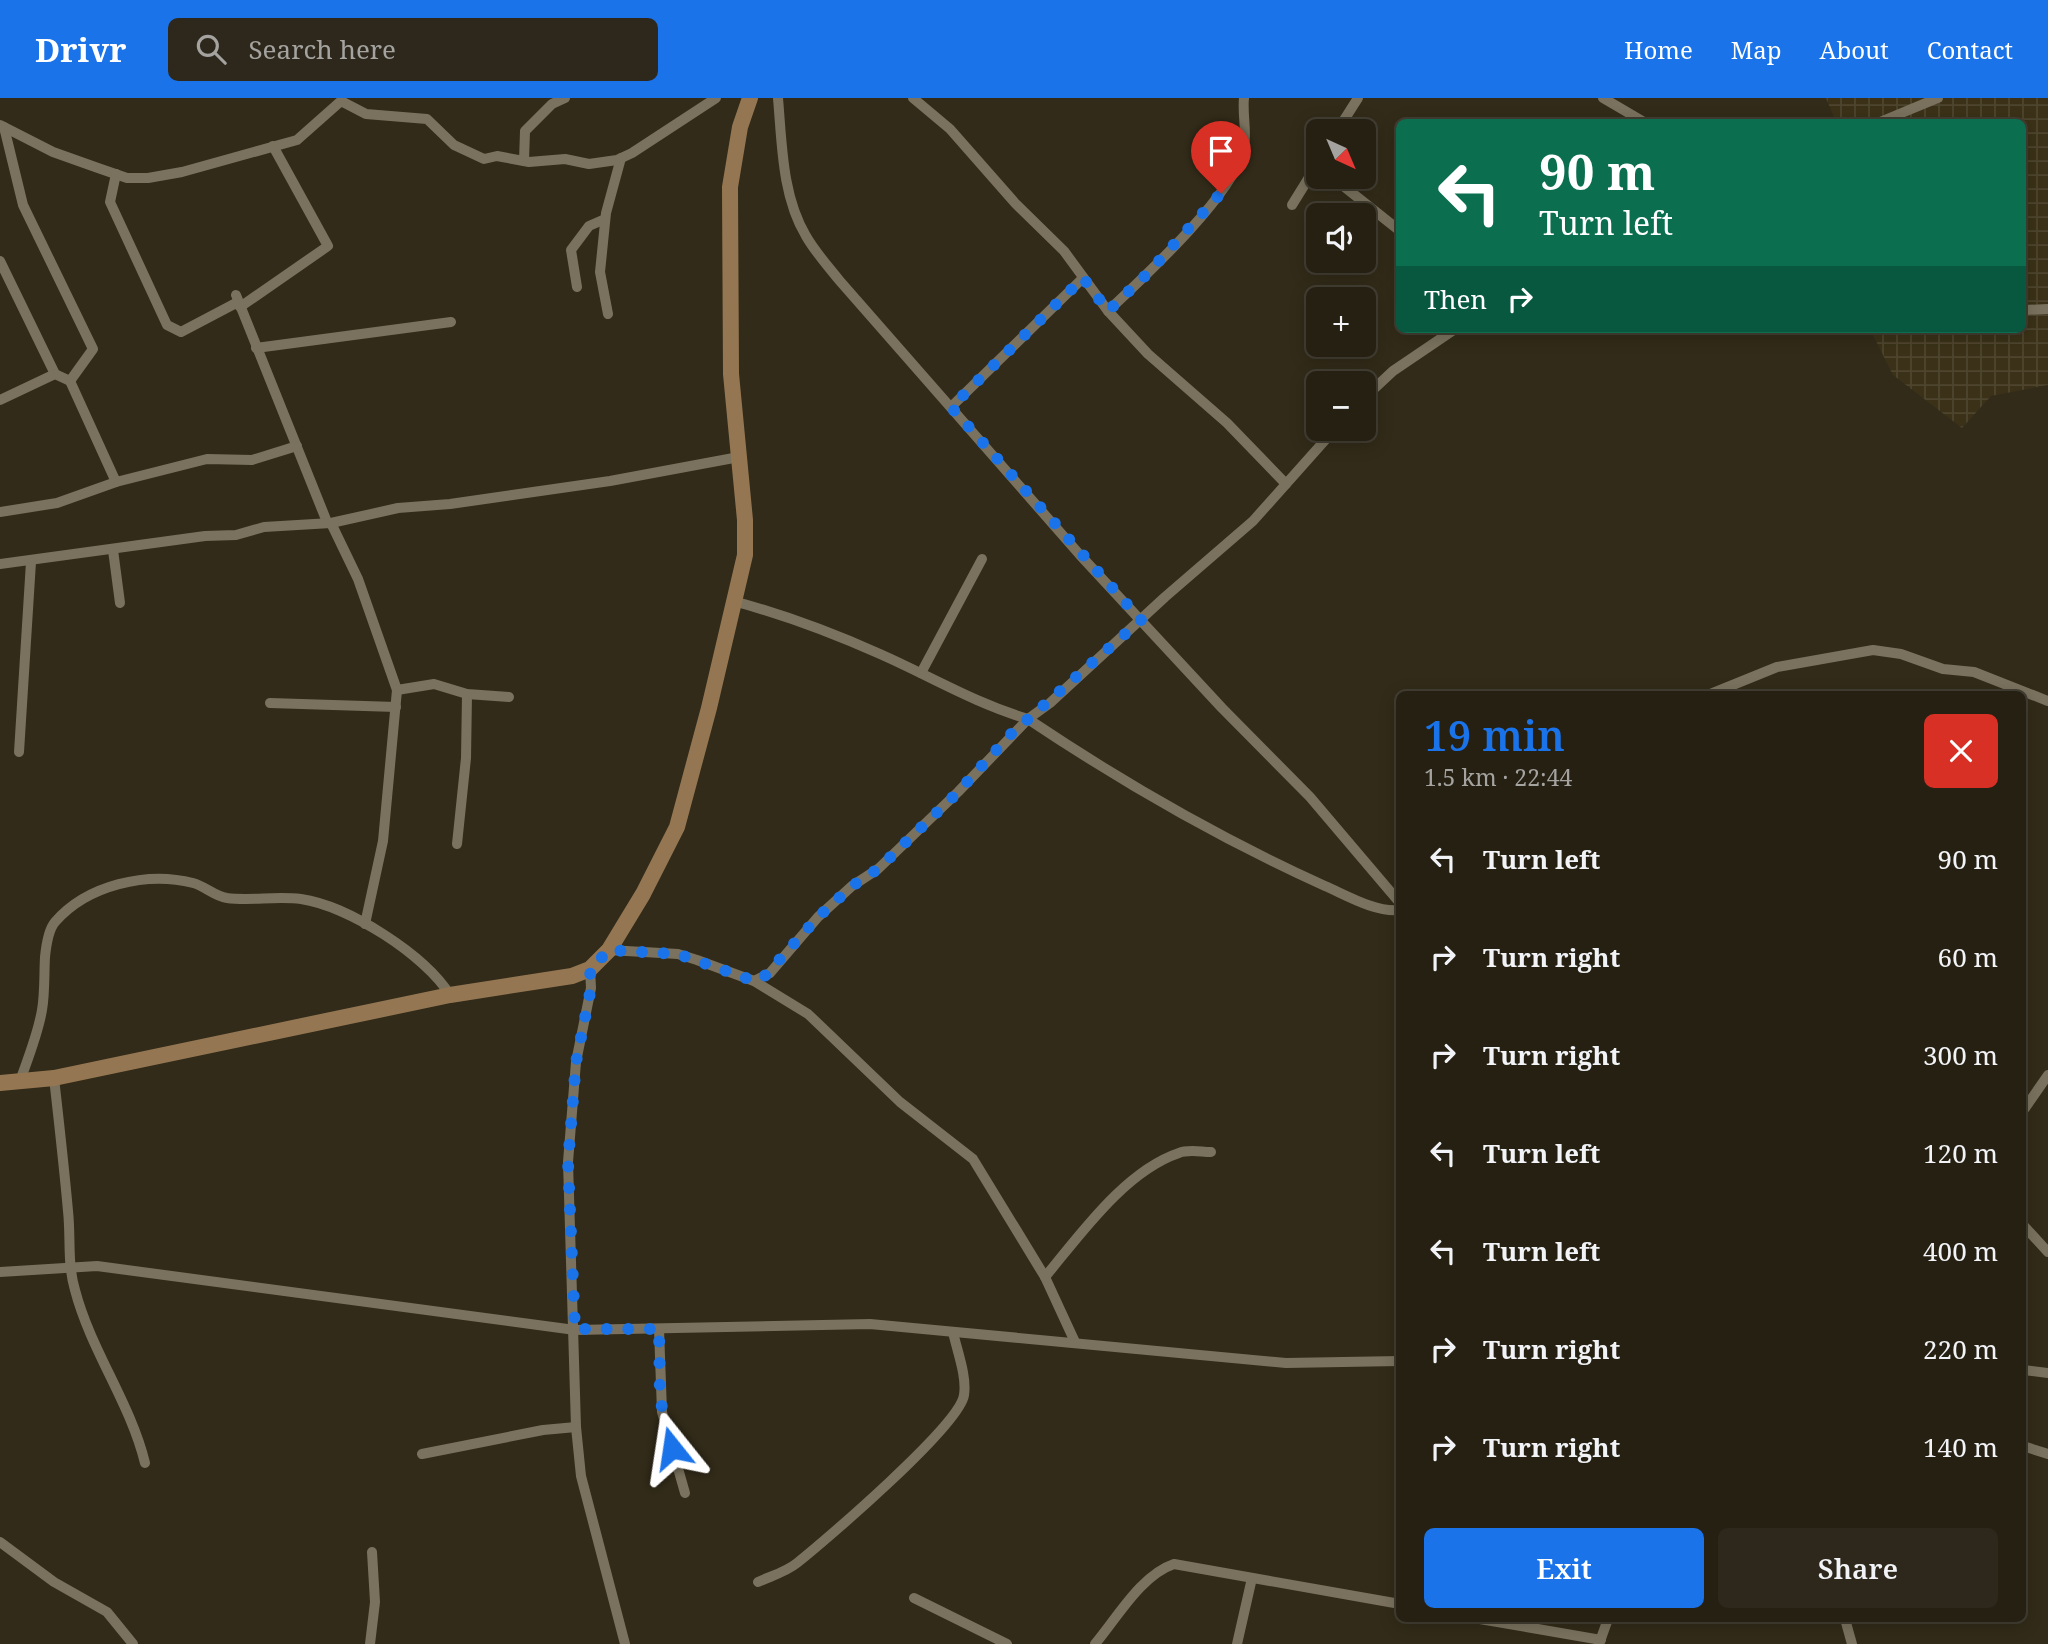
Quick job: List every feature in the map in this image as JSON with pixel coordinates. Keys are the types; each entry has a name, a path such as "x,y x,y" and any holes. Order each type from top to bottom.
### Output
{"street":[{"path":"524,161 525,131 549,101 565,98"},
{"path":"2,126 53,152 116,174 148,178 182,172 297,140 341,101 366,114 427,119 454,145 484,159 497,156 524,161 565,159 589,164 621,158 716,98"},
{"path":"0,1083 54,1077 450,995 572,976 590,969 609,950 643,894 677,827 709,708 745,555 731,374 730,187 740,127 750,98"},
{"path":"778,98 789,194 806,236 869,318 1222,708 1310,797 1396,899"},
{"path":"913,98 972,152 1015,203 1064,251 1108,311 1158,363 1253,448 1286,484"},
{"path":"1108,311 1147,274 1232,178 1244,148 1244,98"},
{"path":"1345,119 1358,98"},
{"path":"1603,98 1639,119"},
{"path":"1887,119 1938,98"},
{"path":"2,126 23,205 93,349 70,381"},
{"path":"116,174 110,202 167,325 181,332 328,246 272,146"},
{"path":"608,314 600,272 605,219 621,158"},
{"path":"1292,205 1306,183"},
{"path":"1347,189 1396,228"},
{"path":"577,287 571,250 589,226 605,219"},
{"path":"0,261 55,374 70,381 116,482"},
{"path":"951,407 1083,278"},
{"path":"238,301 329,523 358,579 397,690 383,841 365,924"},
{"path":"2026,310 2048,309"},
{"path":"256,348 451,322"},
{"path":"1376,388 1403,364 1449,333"},
{"path":"0,400 55,374"},
{"path":"754,981 770,973 818,917 852,886 878,869 958,792 1028,719 1050,703 1253,521 1324,441"},
{"path":"0,512 57,503 116,482 207,459 252,460 297,446"},
{"path":"0,564 31,562 205,536 236,535 264,527 329,523 398,508 450,504 574,486 739,457"},
{"path":"113,550 120,603"},
{"path":"921,673 982,559"},
{"path":"19,752 31,562"},
{"path":"733,601 842,638 921,673 972,701 1028,719 1102,769 1230,841 1354,899 1396,909"},
{"path":"1718,691 1777,667 1873,650 1901,654 1943,669 1975,672 2023,691"},
{"path":"397,690 434,684 467,694 509,697"},
{"path":"2026,692 2048,701"},
{"path":"457,844 466,758 467,694"},
{"path":"270,703 396,707"},
{"path":"20,1081 43,1008 46,949 53,924 101,889 135,880 195,883 231,899 302,899 328,906 365,924 438,975 450,995"},
{"path":"609,950 678,954 754,981 808,1014 900,1102 973,1159 1045,1277 1075,1342"},
{"path":"590,969 591,988 576,1062 568,1162 576,1427 581,1476 621,1643"},
{"path":"2026,1107 2048,1075"},
{"path":"54,1077 68,1212 69,1267 89,1336 121,1399 139,1440 145,1463"},
{"path":"1045,1277 1105,1205 1123,1188 1181,1151 1211,1152"},
{"path":"2026,1228 2048,1252"},
{"path":"0,1272 97,1266 575,1329 858,1324 1286,1363 1396,1362"},
{"path":"659,1329 662,1412 684,1493"},
{"path":"758,1582 796,1563 872,1499 926,1446 962,1402 963,1378 953,1332"},
{"path":"2026,1370 2048,1373"},
{"path":"422,1454 543,1430 576,1427"},
{"path":"2026,1447 2048,1454"},
{"path":"0,1542 54,1582 107,1612 134,1644"},
{"path":"370,1644 375,1602 372,1552"},
{"path":"1095,1644 1160,1569 1174,1564 1396,1603"},
{"path":"1237,1644 1252,1578"},
{"path":"914,1598 1007,1644"},
{"path":"1496,1622 1600,1642 1607,1622"},
{"path":"1846,1622 1852,1644"}],"shaded area":[{"path":"1826,98 2048,98 2048,385 1991,396 1962,428 1893,375 1872,333 2026,333 2026,119 1835,119"}],"route":[{"path":"672,1448 660,1399 659,1329 575,1329 568,1162 570,1110 576,1062 591,988 590,969 609,950 635,954 664,953 678,954 754,981 762,979 818,917 852,886 878,869 958,792 1010,735 1050,703 1141,620 1114,588 1080,555 951,407 1083,278 1108,311 1147,274 1221,193"}]}
